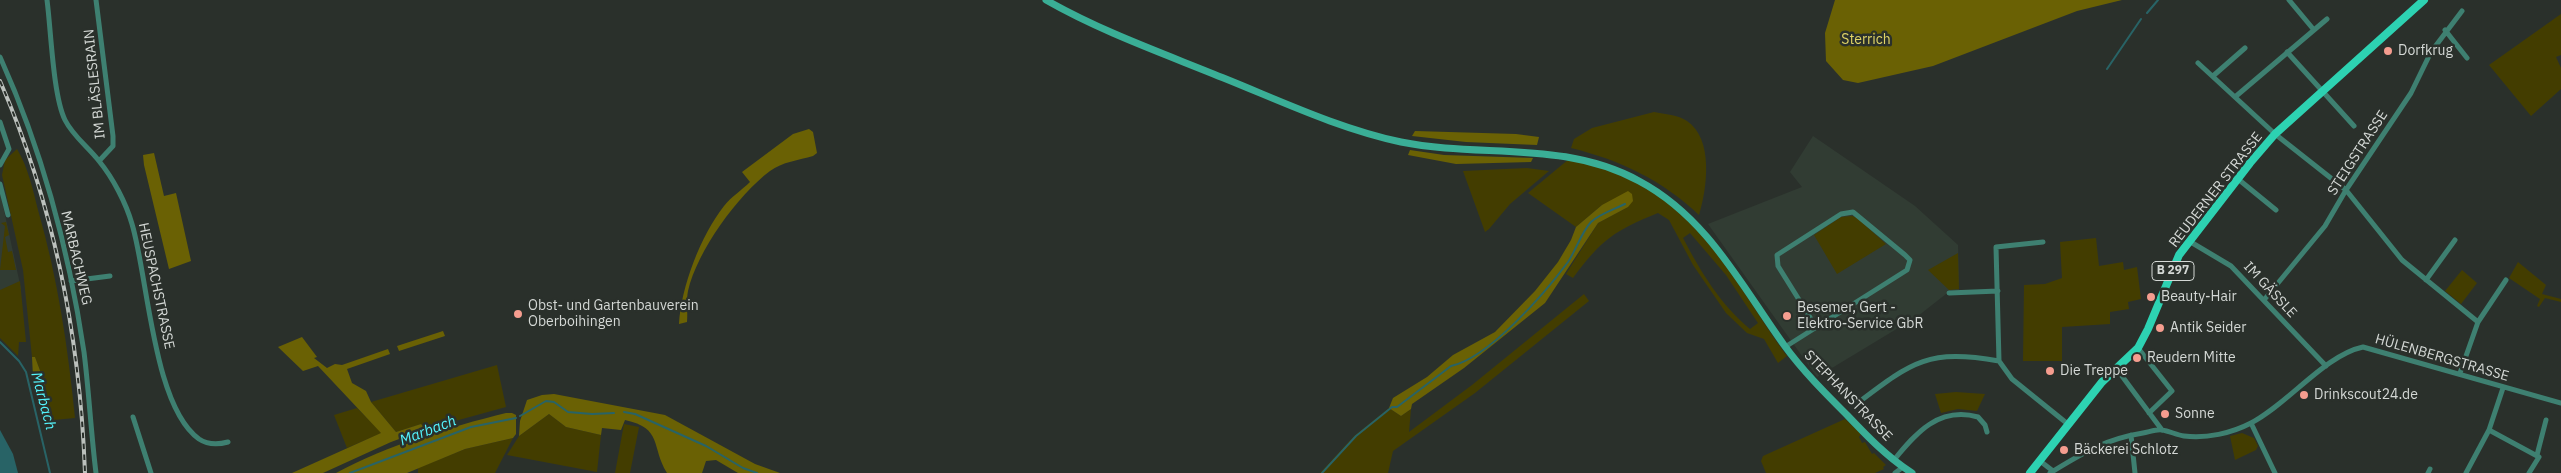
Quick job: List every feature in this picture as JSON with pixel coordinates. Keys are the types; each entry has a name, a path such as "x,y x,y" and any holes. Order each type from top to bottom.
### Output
{"main road":[{"name":"REUDERNER STRASSE","path":"2030,473 2116,368 2138,348 2179,255 2188,241 2275,134 2424,0"}],"street":[{"name":"HEUSPACHSTRASSE","path":"47,0 61,109 69,127 99,161 110,177 132,224 138,246 154,336 166,383 174,404 183,420 198,438 207,444 228,442"},
{"name":"IM BLÄSLESRAIN","path":"96,0 113,136 113,146 99,161"},
{"name":"STEPHANSTRASSE","path":"1046,0 1121,37 1318,116 1363,132 1428,146 1549,153 1606,166 1636,179 1664,196 1688,216 1717,247 1785,347 1832,400 1894,460 1912,473"},
{"path":"2289,0 2314,30"},
{"name":"STEIGSTRASSE","path":"2264,300 2325,226 2346,190 2411,93 2431,52 2445,30 2462,10"},
{"path":"2235,97 2327,19"},
{"path":"2445,30 2467,58"},
{"path":"2213,76 2246,48"},
{"path":"2287,52 2354,126"},
{"name":"MARBACHWEG","path":"0,57 37,150 71,281 89,393 96,473"},
{"path":"2198,62 2275,134 2346,190 2402,260 2478,322"},
{"path":"0,122 8,149 0,165"},
{"path":"2238,179 2276,210"},
{"path":"0,184 8,215"},
{"path":"1785,347 1907,270 1910,260 1853,212 1841,214 1778,254 1778,266 1816,327"},
{"path":"2426,280 2455,240"},
{"name":"IM GÄSSLE","path":"2188,241 2231,266 2326,366"},
{"path":"2043,242 1996,247 1999,361 2012,379 2069,425"},
{"path":"71,281 110,276"},
{"path":"2460,372 2478,322 2506,280"},
{"path":"1949,293 1998,291"},
{"name":"HÜLENBERGSTRASSE","path":"2040,461 2051,472 2094,446 2131,435 2162,430 2187,436 2210,436 2251,423 2286,400 2345,352 2363,347 2460,372 2503,388 2561,403"},
{"path":"2138,348 2172,390 2149,413"},
{"path":"1859,402 1902,369 1921,362 1949,355 1971,356 1999,361"},
{"path":"2116,368 2162,430"},
{"path":"2466,473 2489,430 2503,388"},
{"name":"STEPHANSTRASSE","path":"1894,460 1922,428 1942,417 1975,416 1983,421 1987,432"},
{"path":"133,417 151,473"},
{"path":"2529,473 2539,457 2537,455 2546,420"},
{"path":"2251,423 2276,473"},
{"path":"2489,430 2537,455"},
{"path":"2131,435 2135,473"},
{"path":"1895,473 1903,467"}],"shaded area":[{"path":"2561,14 2561,55 2556,57 2561,68 2561,89 2531,116 2489,65"},
{"path":"1654,112 1676,116 1687,121 1696,129 1701,140 1705,152 1706,179 1699,215 1670,191 1640,173 1623,165 1571,148 1574,139 1592,128"},
{"path":"1813,136 1915,206 1958,245 1959,290 1951,290 1918,316 1817,377 1708,224 1802,187 1790,172"},
{"path":"17,149 30,179 57,288 75,418 43,421 41,407 44,407 45,384 35,357 32,357 23,270 2,175 5,160"},
{"path":"1569,159 1620,174 1648,188 1673,206 1716,252 1787,356 1778,363 1764,339 1747,333 1726,313 1693,265 1669,220 1658,213 1619,231 1592,254 1573,278 1566,274 1598,223 1628,207 1602,205 1576,227 1528,193","holes":["1690,233 1726,275 1758,323 1750,329 1720,298 1683,238"]},
{"path":"1527,168 1549,171 1510,204 1485,232 1463,171"},
{"path":"0,192 21,289 0,300"},
{"path":"1852,216 1857,218 1886,244 1837,274 1814,235 1841,217"},
{"path":"6,222 9,235 5,237 8,252 12,251 16,270 0,270 5,226 1,223"},
{"path":"2096,238 2099,266 2123,262 2124,270 2137,267 2141,299 2128,302 2129,309 2110,312 2110,324 2062,327 2062,361 2023,361 2024,285 2045,284 2062,278 2060,242"},
{"path":"1958,253 1959,289 1949,290 1928,270"},
{"path":"2518,262 2546,285 2542,294 2561,299 2561,302 2545,298 2539,307 2537,306 2540,299 2509,278"},
{"path":"2462,270 2477,283 2461,304 2445,291"},
{"path":"20,281 26,342 19,342 18,356 0,338 0,290"},
{"path":"1584,294 1589,301 1475,393 1393,451 1388,473 1320,473 1354,436 1389,408 1401,416 1411,409 1409,432 1472,385"},
{"path":"497,365 506,407 426,429 421,424 396,432 371,402"},
{"path":"1956,392 1985,394 1977,411 1958,409 1941,413 1935,394"},
{"path":"357,408 382,433 347,448 334,415"},
{"path":"549,414 566,427 601,435 597,472 507,455 519,436"},
{"path":"1845,419 1861,434 1859,437 1862,443 1865,442 1872,454 1874,453 1886,465 1883,467 1884,469 1875,473 1766,473 1761,461 1763,456"},
{"path":"624,424 639,427 630,473 615,473"},
{"path":"2242,433 2254,438 2258,446 2256,450 2235,460 2230,436"},
{"path":"513,438 495,473 418,473 418,468 465,449"}],"green space":[{"name":"Sterrich","path":"1835,0 2122,0 2077,11 1933,66 1858,83 1843,80 1826,61 1825,33"},
{"path":"809,129 813,132 817,153 813,156 785,163 770,171 745,194 720,225 709,242 693,275 687,295 687,322 679,324 688,278 700,246 727,203 750,182 742,172 793,134"},
{"path":"1415,131 1516,134 1539,137 1537,145 1466,142 1412,136"},
{"path":"1410,150 1444,155 1533,158 1531,162 1456,164 1408,155"},
{"path":"154,153 164,196 176,193 191,261 169,269 144,165 143,155"},
{"path":"1628,191 1632,194 1633,201 1628,207 1598,223 1545,303 1464,368 1412,404 1411,409 1401,416 1389,408 1393,398 1427,377 1453,355 1495,332 1535,291 1558,262 1576,227 1602,205"},
{"path":"443,331 445,336 399,351 397,346"},
{"path":"302,337 317,357 314,358 327,368 335,364 342,365 388,349 390,354 347,369 352,383 366,391 371,402 396,432 421,424 426,429 391,442 323,473 292,473 381,433 318,366 303,371 278,347"},
{"path":"32,357 35,357 45,384 44,407 41,407 33,377"},
{"path":"554,394 665,415 755,464 780,473 738,473 716,460 706,461 702,473 667,473 651,433 637,424 625,420 621,430 602,428 601,435 566,427 549,414 519,436 520,421 527,400 542,395"},
{"path":"506,413 516,415 516,434 513,438 465,449 407,473 336,473 398,445"}],"water":[{"path":"0,430 13,454 18,473 0,473"}],"waterway":[{"path":"2147,13 2158,0"},
{"path":"2107,69 2141,19"},
{"path":"1322,473 1356,436 1392,407 1397,407 1451,366 1466,361 1499,338 1558,275 1568,262 1584,231 1591,222 1625,204"},
{"name":"Marbach","path":"0,342 19,361 26,372 50,473"},
{"name":"Marbach","path":"520,416 546,401 554,402 568,412 614,413"},
{"name":"Marbach","path":"624,412 635,414 706,446 743,468 757,473"},
{"name":"Marbach","path":"350,473 471,427 516,418"}],"railway":[{"path":"0,81 19,128 35,176 61,273 77,372 85,473"}],"place":[{"name":"Dorfkrug","path":"2388,51"},
{"name":"Beauty-Hair","path":"2151,297"},
{"name":"Obst- und Gartenbauverein Oberboihingen","path":"518,314"},
{"name":"Besemer, Gert - Elektro-Service GbR","path":"1787,316"},
{"name":"Antik Seider","path":"2160,328"},
{"name":"Reudern Mitte","path":"2137,358"},
{"name":"Die Treppe","path":"2050,371"},
{"name":"Drinkscout24.de","path":"2304,395"},
{"name":"Sonne","path":"2165,414"},
{"name":"Bäckerei Schlotz","path":"2064,450"}]}
